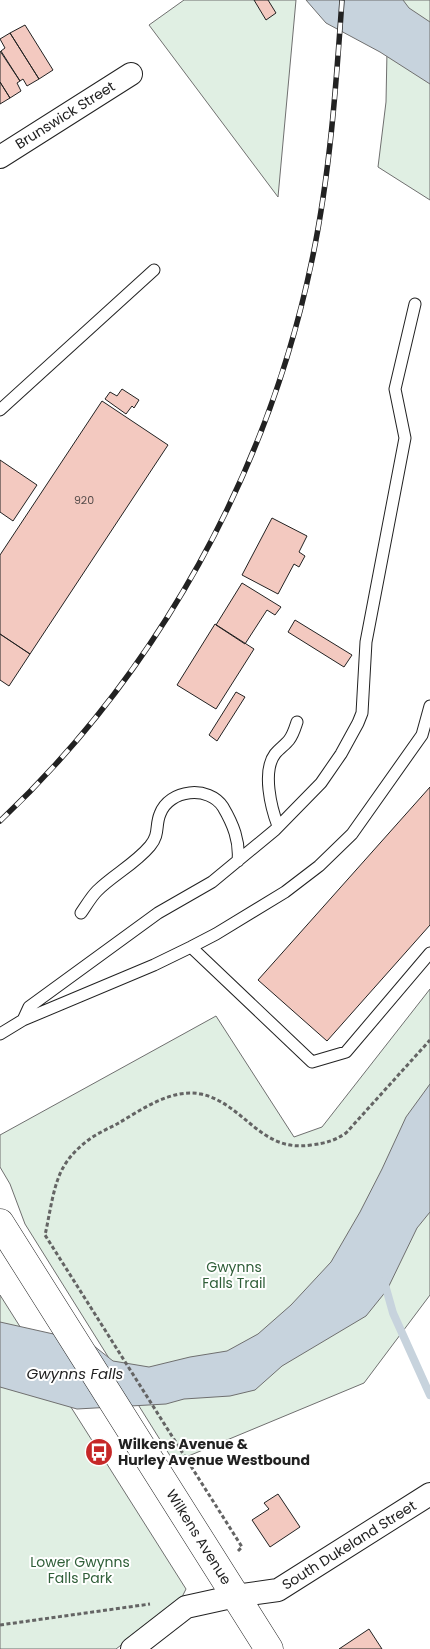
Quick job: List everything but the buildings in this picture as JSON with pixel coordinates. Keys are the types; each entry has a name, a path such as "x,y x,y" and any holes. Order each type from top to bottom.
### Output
{"main road":[{"name":"Wilkens Avenue","path":"0,1223 269,1649"}],"street":[{"name":"Brunswick Street","path":"0,157 131,74"},
{"name":"South Dukeland Street","path":"132,1649 186,1608 236,1596 278,1590 430,1494"}],"lane":[{"path":"0,410 154,270"},
{"path":"23,1020 29,1007 158,913 212,882 278,826 321,783 358,723 362,713 366,642 405,438 395,389 415,304"},
{"path":"0,1034 23,1020 154,965 191,947 286,892 319,866 352,834 422,735 430,706"},
{"path":"278,826 268,782 269,765 275,754 289,740 297,722"},
{"path":"81,913 96,892 149,847 157,832 160,814 167,804 178,796 200,792 218,800 230,818 235,831 239,849 238,861"},
{"path":"191,947 312,1062 346,1052 430,954"}],"path":[{"path":"239,1550 242,1547 45,1235 55,1190 63,1168 72,1154 88,1140 149,1105 183,1094 200,1094 228,1105 264,1135 291,1147 334,1141 346,1133 430,1040"},
{"path":"0,1625 148,1603 158,1604"}],"green space":[{"path":"184,0 296,0 278,197 149,25"},
{"path":"388,0 430,0 430,200 378,167 386,102"},
{"name":"Gwynns Falls Trail","path":"430,989 430,1295 364,1383 174,1462 25,1224 10,1184 0,1167 0,1135 216,1016 294,1137 322,1127"},
{"name":"Lower Gwynns Falls Park","path":"0,1295 186,1589 181,1599 116,1649 0,1649"}],"water":[{"path":"306,0 403,0 409,8 430,22 430,84 380,52 326,23"},
{"name":"Gwynns Falls","path":"430,1084 430,1212 417,1228 387,1290 366,1316 282,1366 255,1390 230,1396 184,1399 166,1404 77,1409 0,1387 0,1322 89,1342 113,1361 149,1367 190,1357 227,1351 258,1334 291,1305 331,1262 360,1212 406,1117"}],"waterway":[{"path":"384,1281 393,1313 430,1395"}],"railway":[{"path":"0,821 57,763 109,700 157,634 199,564 236,491 267,416 292,339 312,260 328,163 342,0"}],"place":[{"name":"Wilkens Avenue & Hurley Avenue Westbound","path":"99,1452"}]}
